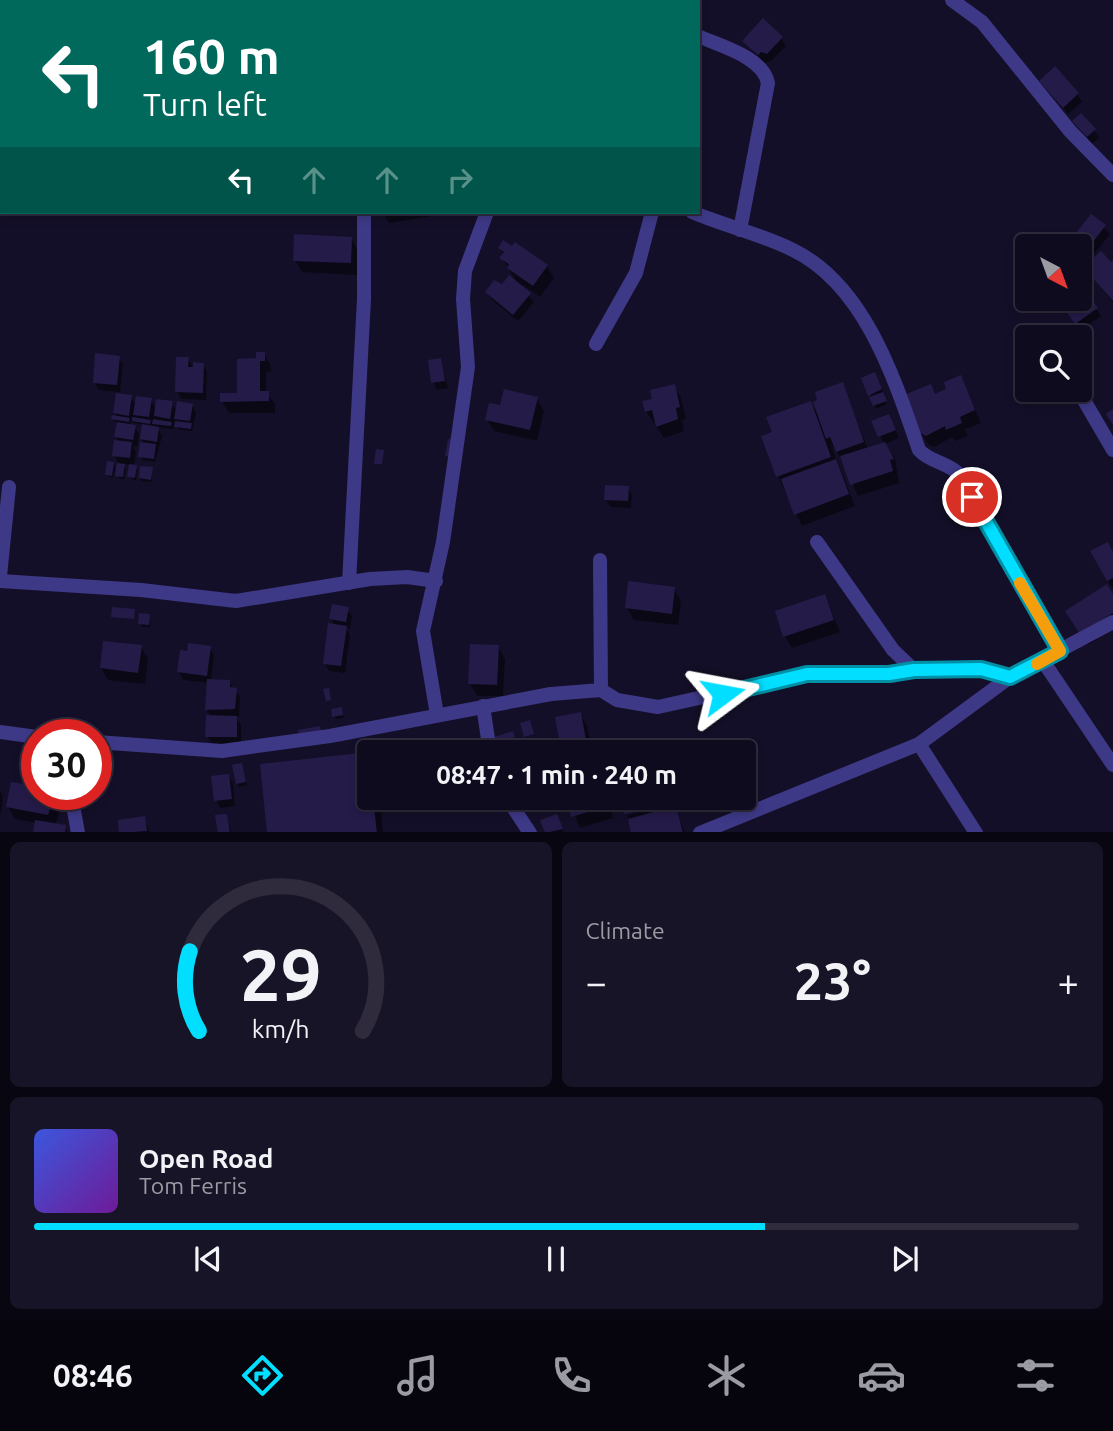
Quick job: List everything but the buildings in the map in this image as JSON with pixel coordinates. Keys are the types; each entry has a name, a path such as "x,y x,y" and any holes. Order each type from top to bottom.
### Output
{"street":[{"path":"952,0 982,22 1070,131 1113,175"},
{"path":"700,37 749,60 766,74 768,83 740,230"},
{"path":"349,583 363,299 364,214"},
{"path":"437,715 423,631 436,581 468,368 463,299 465,271 486,214"},
{"path":"596,344 636,273 651,214"},
{"path":"697,214 794,250 815,264 852,302 876,342 919,450 926,458 953,466 960,475 1060,651"},
{"path":"1085,402 1113,450"},
{"path":"9,488 0,578 236,601 349,583 407,577 436,581"},
{"path":"817,542 893,650 914,670"},
{"path":"600,560 601,690"},
{"path":"699,832 919,744 1010,677 1113,622"},
{"path":"1044,661 1113,765"},
{"path":"112,743 222,751 330,736 551,694 601,690 617,700 658,707 807,674 889,674 914,670 981,669 1010,677"},
{"path":"482,706 488,740"},
{"path":"0,732 21,735"},
{"path":"919,744 976,832"},
{"path":"74,810 78,832"},
{"path":"515,810 530,832"}],"slow traffic":[{"path":"1020,583 1060,651 1037,664"}],"route":[{"path":"723,694 807,674 889,674 914,670 981,669 1010,677 1060,651 972,497"}]}
